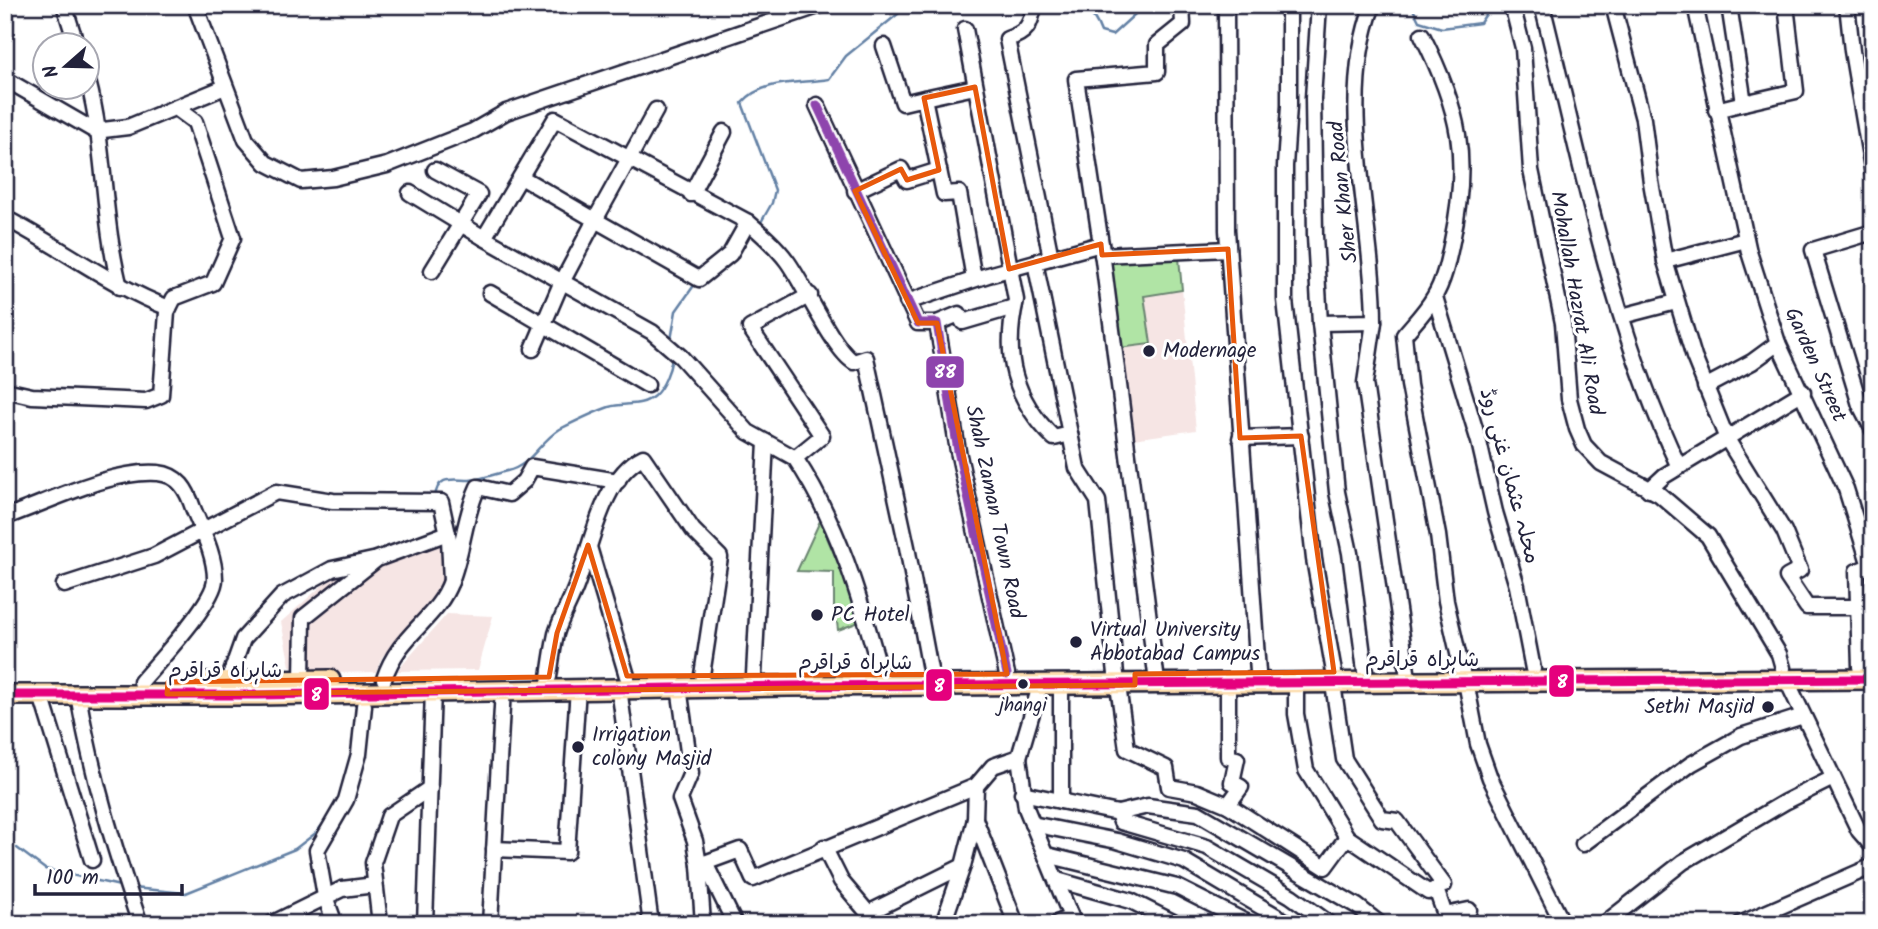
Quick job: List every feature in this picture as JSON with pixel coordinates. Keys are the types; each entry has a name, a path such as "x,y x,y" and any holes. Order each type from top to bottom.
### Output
{"highway":[{"name":"شاہراہ قراقرم","path":"9,695 78,694 228,681 302,680 370,688 433,690 578,688 702,675 1007,674 1228,685 1296,684 1364,671 1407,671 1464,677 1533,669 1785,675"},
{"name":"شاہراہ قراقرم","path":"9,695 141,682 167,688 259,695 549,677 679,687 1061,686 1126,680 1156,674 1258,672 1333,678 1785,675 1868,671"}],"street":[{"path":"64,5 72,32"},
{"path":"195,5 246,139 266,163 301,181 333,178 387,166 473,131 506,112 821,5"},
{"path":"1034,5 1031,24 1022,34 1007,39 1051,258"},
{"path":"1156,674 1076,79 1157,72 1157,45 1182,24 1182,5"},
{"path":"1226,5 1228,249 1258,672"},
{"path":"1289,5 1289,106 1284,166 1285,300 1314,559 1344,759 1382,819 1397,821 1444,884"},
{"name":"Sher Khan Road","path":"1319,5 1313,111 1315,236 1320,323 1337,492 1350,553 1364,671"},
{"name":"Sher Khan Road","path":"1373,5 1361,44 1356,116 1374,273 1374,323 1365,383 1407,671"},
{"name":"Mohallah Hazrat Ali Road","path":"1512,5 1523,48 1531,170 1563,323 1572,415 1584,445 1613,472 1649,489 1682,512 1709,536 1779,654 1785,675 1833,778 1859,831 1873,847"},
{"path":"1542,5 1592,211 1638,370 1679,467"},
{"path":"1613,5 1641,105 1665,261 1705,387 1727,439 1793,548 1800,570 1787,577 1807,607 1858,607"},
{"name":"Garden Street","path":"1695,5 1746,240 1778,343 1846,489 1869,549 1870,566 1857,571 1858,607 1868,671"},
{"path":"1729,5 1744,103"},
{"path":"1716,110 1796,91 1786,5"},
{"path":"1847,5 1873,174"},
{"path":"965,29 1016,300 1011,323 1011,361 1021,398 1054,438 1070,434"},
{"path":"1422,35 1457,120 1463,165 1455,229 1447,265 1435,297 1404,335 1409,384 1438,535 1446,601 1479,744 1490,778 1563,924"},
{"path":"884,46 904,103 975,87"},
{"path":"5,79 95,131 128,127 225,87"},
{"path":"924,98 944,194 959,193 974,279"},
{"path":"94,102 112,258 120,286"},
{"path":"817,105 918,323 937,323 959,314 963,322 1014,307"},
{"path":"5,390 32,396 146,401 161,395 169,308 174,298 213,284 233,238 195,122 176,108"},
{"path":"533,349 562,282 656,110"},
{"path":"484,238 555,119 691,194 748,222 775,246 810,295 843,356 854,362 866,358 931,674"},
{"path":"691,194 724,132"},
{"path":"855,191 901,169 907,180 939,170"},
{"path":"432,271 479,194 435,170"},
{"path":"521,177 699,279 730,254 748,222"},
{"path":"410,193 484,238 642,326 678,354 748,432 795,458 822,503 853,573 881,674"},
{"path":"5,218 56,245 120,286 169,308"},
{"path":"1873,232 1813,250 1860,405 1873,430"},
{"path":"1665,261 1746,240"},
{"path":"907,302 974,279 1051,258 1101,250 1228,249"},
{"path":"1035,262 1077,468 1098,501 1126,680 1127,748 1166,768 1169,787 1197,792 1228,805 1325,867 1347,837"},
{"path":"489,293 543,327 647,385"},
{"path":"795,458 822,436 750,328 810,295"},
{"name":"محلہ عثمان غنی روڈ","path":"1435,297 1479,442 1495,512 1517,586 1533,669"},
{"path":"1622,316 1676,302"},
{"name":"Shah Zaman Town Road","path":"937,323 958,451 1007,674"},
{"path":"1320,323 1374,323"},
{"path":"1705,387 1752,362 1778,343"},
{"path":"1649,489 1679,467 1803,392"},
{"path":"1240,438 1301,436"},
{"path":"754,675 766,442"},
{"path":"549,677 556,633 578,582 592,531 618,481 631,463 643,457 693,530 720,557 702,675"},
{"path":"335,924 325,896 317,850 346,800 359,754 370,688 394,653 441,599 451,582 478,487 509,494 524,481 532,467 618,481"},
{"path":"5,517 131,474 171,475 183,486 202,532 215,581 211,593 181,635 141,682"},
{"path":"64,585 154,556 276,492 333,501 441,502 448,533 451,582"},
{"path":"228,681 243,639 282,596 332,569 377,559 448,533"},
{"path":"588,545 623,682 651,924"},
{"path":"302,680 303,618 377,559"},
{"path":"1296,684 1296,714 1306,770 1347,837 1428,892 1436,889 1445,915 1469,910"},
{"path":"1228,685 1227,757 1237,759 1232,782 1241,787 1228,805"},
{"path":"1040,686 1019,757 1022,793 1032,824 1072,920 1055,924"},
{"path":"1061,686 1061,801"},
{"path":"679,687 691,773 680,799 702,864 735,924"},
{"path":"494,849 568,852 578,688"},
{"path":"490,924 503,689"},
{"path":"425,924 433,690"},
{"path":"78,694 85,740 109,832 139,924"},
{"path":"41,695 92,860"},
{"path":"1583,844 1691,764 1741,736 1803,716"},
{"path":"702,864 740,850 753,879 976,786 993,766 1019,757"},
{"path":"1604,924 1683,862 1785,802 1833,778"},
{"path":"943,924 963,866 975,819 976,786"},
{"path":"380,924 373,863 389,816 430,788"},
{"path":"1022,793 1118,813 1148,806 1198,813 1357,906 1380,924"},
{"path":"1118,813 1121,822 1207,847 1291,896 1330,924"},
{"path":"975,819 1016,924"},
{"path":"1032,824 1117,841 1184,861 1290,924"},
{"path":"824,848 841,881 868,913 963,866"},
{"path":"1047,855 1177,887 1250,924"},
{"path":"702,864 703,924"},
{"path":"1740,924 1873,866"},
{"path":"1057,880 1131,901 1177,924"},
{"path":"271,924 342,889 375,886"}],"highlighted area":[{"path":"975,87 1009,269 1101,244 1102,255 1228,249 1240,438 1301,436 1334,672 1135,674 1135,685 167,694 168,682 549,677 557,633 588,545 627,676 1007,674 937,323 918,323 855,191 901,169 907,180 939,170 924,98"}],"shaded area":[{"name":"Modernage","path":"1179,258 1196,430 1126,440 1095,259"},
{"path":"441,533 445,577 434,598 382,657 376,672 300,674 290,666 281,622 342,568"},
{"path":"447,614 493,616 478,670 397,671"}],"green space":[{"path":"1179,258 1182,290 1144,296 1151,344 1111,349 1095,259"},
{"path":"820,521 855,602 859,622 838,630 837,622 834,622 834,572 797,571"}],"waterway":[{"path":"760,224 772,203 775,190 742,103 750,95 771,86 829,79 846,56 909,5"},
{"path":"1055,5 1084,9 1093,17 1101,32 1112,35 1145,5"},
{"path":"1411,5 1419,21 1442,28 1480,23 1492,5"},
{"path":"671,340 676,311 695,284"},
{"path":"435,498 436,490 442,482 452,479 470,480 515,468 529,459 560,429 609,407 649,400 664,383 672,358"},
{"path":"133,888 186,893 295,849 317,832 330,814"},
{"path":"17,848 45,869 120,886"}],"transit line":[{"name":"88","path":"817,105 918,323 937,323 958,451 1007,674"},
{"name":"8","path":"5,695 259,695 789,686 1873,679"}],"place":[{"name":"Modernage","path":"1149,351"},
{"name":"PC Hotel","path":"817,615"},
{"name":"Virtual University Abbotabad Campus","path":"1076,642"},
{"name":"jhangi","path":"1023,684"},
{"name":"Sethi Masjid","path":"1768,707"},
{"name":"Irrigation colony Masjid","path":"578,747"}]}
